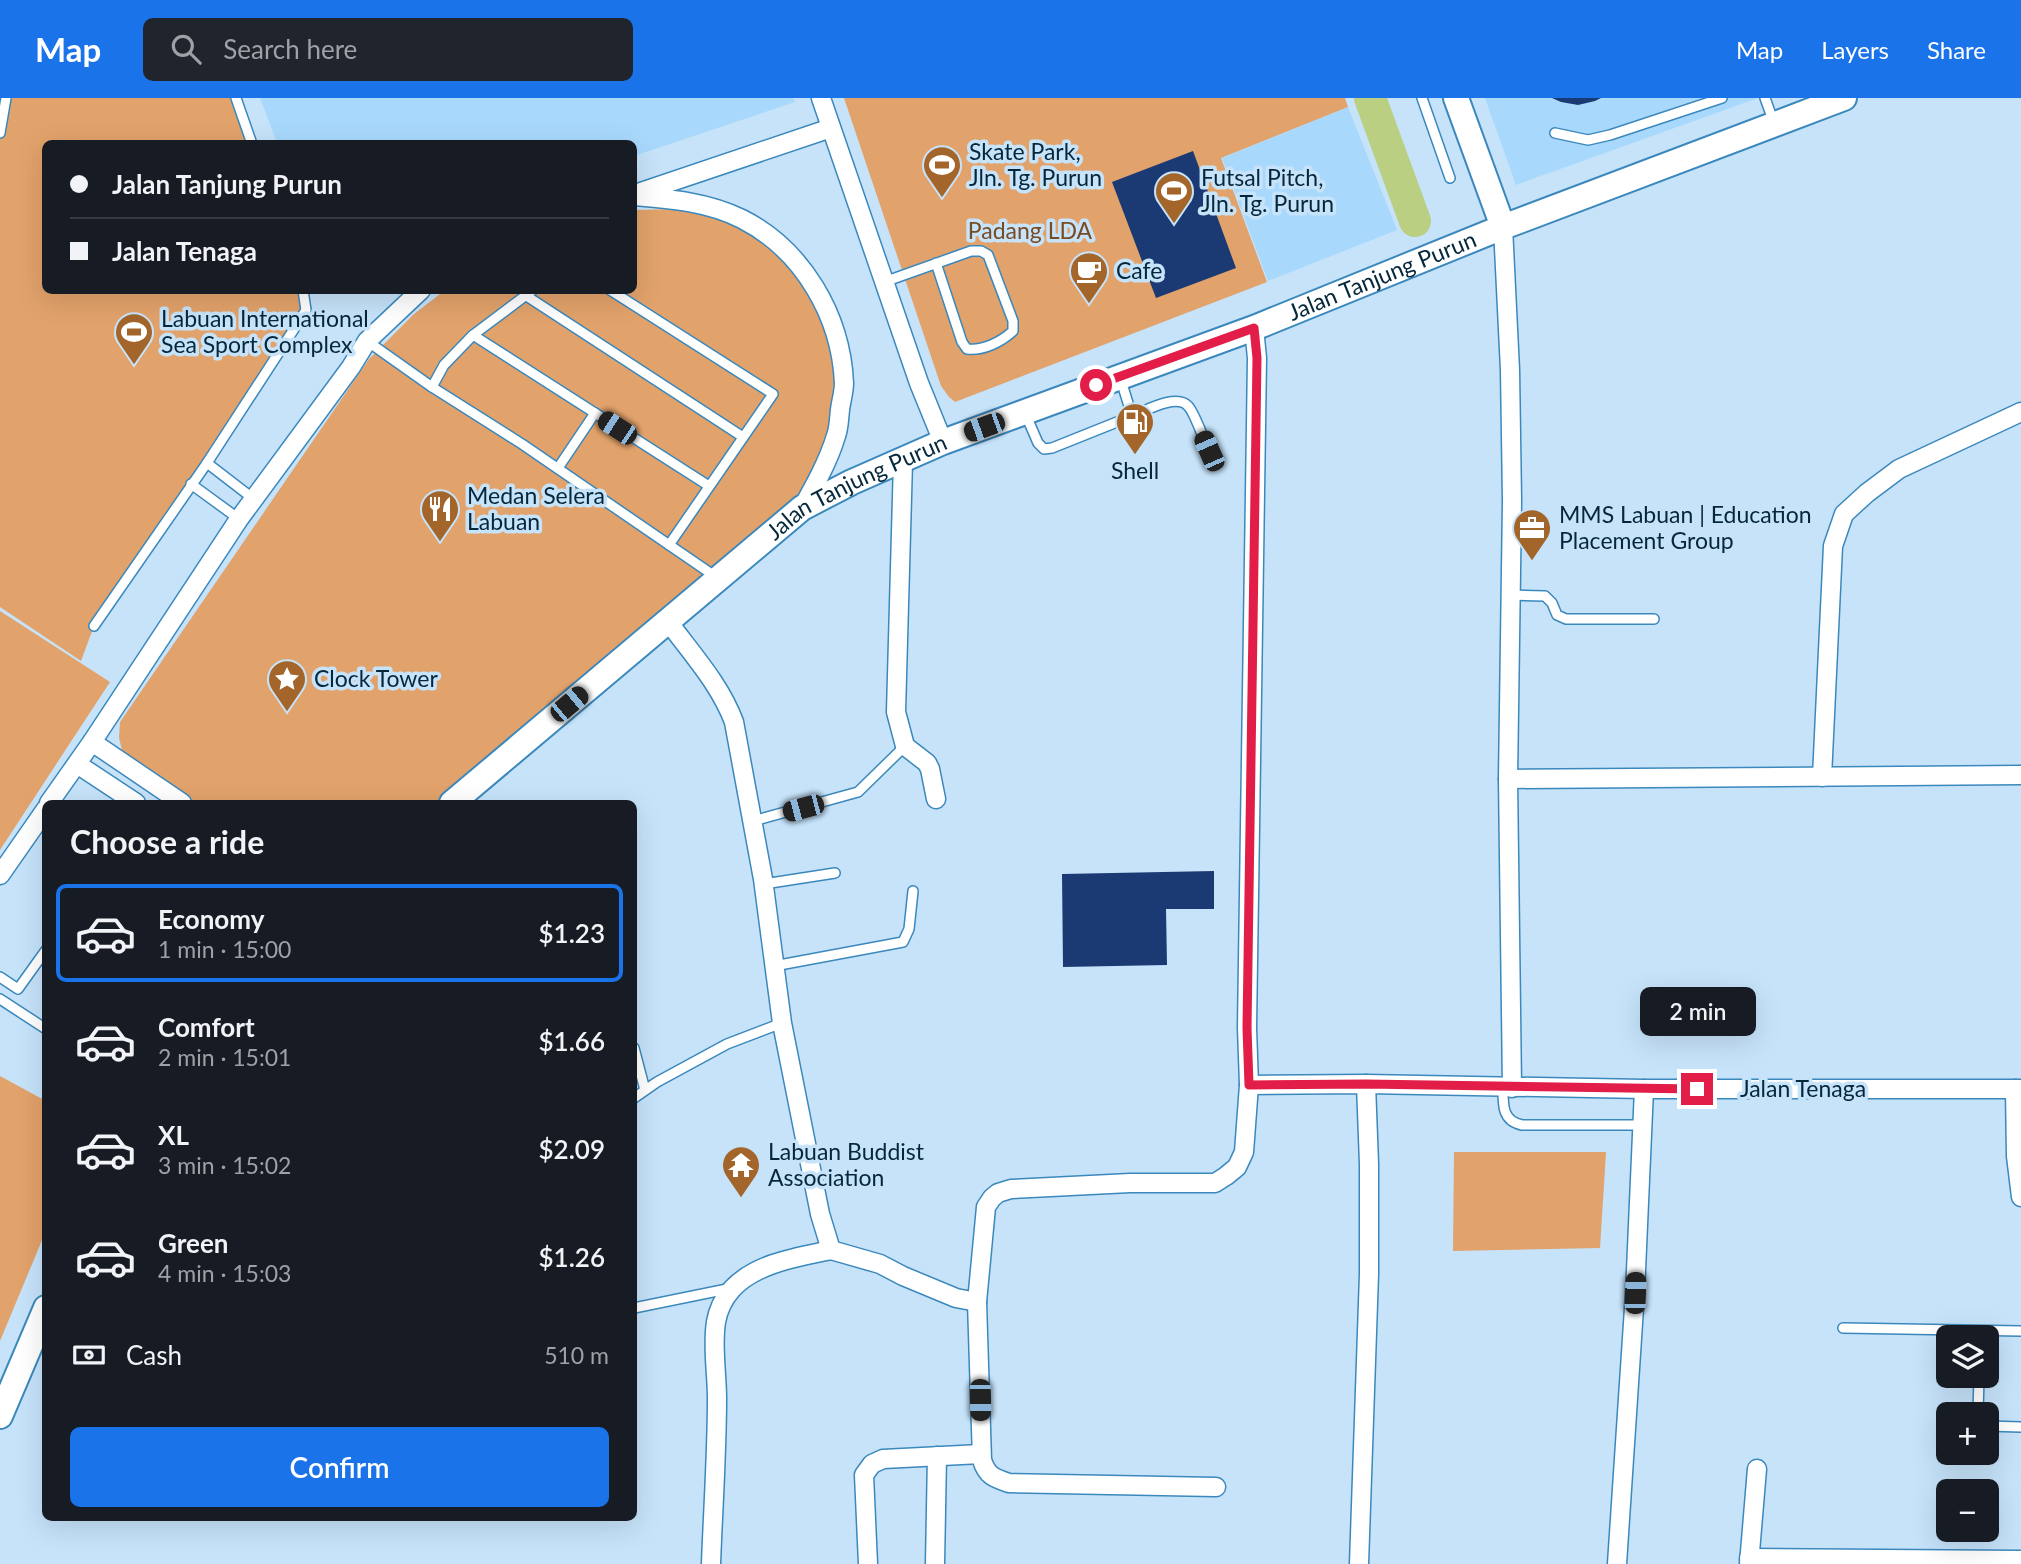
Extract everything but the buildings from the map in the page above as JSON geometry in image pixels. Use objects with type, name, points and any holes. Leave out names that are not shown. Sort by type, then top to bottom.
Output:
[{"type":"street","points":[[821,98],[919,383],[943,442]]},
{"type":"street","points":[[1457,98],[1503,227],[1510,370],[1512,501],[1508,779],[1508,1087]]},
{"type":"street","name":"Jalan Tanjung Purun","points":[[456,800],[802,508],[852,482],[943,442],[1254,328],[1503,227],[1844,98]]},
{"type":"street","points":[[637,194],[831,128]]},
{"type":"street","points":[[637,195],[711,207],[742,219],[770,237],[802,269],[819,295],[836,333],[844,385],[837,435],[820,476],[802,508]]},
{"type":"street","points":[[51,800],[239,519],[367,341],[417,294]]},
{"type":"street","points":[[1216,1487],[1009,1483],[996,1479],[985,1471],[981,1454],[977,1302],[986,1207],[998,1193],[1010,1189],[1075,1185],[1215,1183],[1237,1167],[1244,1152],[1249,1085],[1247,1028],[1257,358],[1254,328]]},
{"type":"street","points":[[1822,777],[1833,546],[1844,514],[1899,468],[2021,412]]},
{"type":"street","points":[[903,461],[896,712],[905,746],[927,763],[930,769],[936,799]]},
{"type":"street","points":[[667,620],[717,686],[734,722],[753,821],[782,1023],[820,1214],[831,1250]]},
{"type":"street","points":[[92,742],[178,800]]},
{"type":"street","points":[[77,764],[131,800]]},
{"type":"street","points":[[1508,779],[2021,775]]},
{"type":"street","points":[[0,876],[42,814]]},
{"type":"street","points":[[1359,1564],[1370,1164],[1366,1084]]},
{"type":"street","name":"Jalan Tenaga","points":[[1249,1085],[2018,1089]]},
{"type":"street","points":[[1618,1564],[1635,1293],[1644,1089]]},
{"type":"street","points":[[2018,1089],[2016,1156],[2021,1197]]},
{"type":"street","points":[[711,1564],[717,1398],[716,1321],[733,1288],[747,1277],[775,1263],[831,1250],[880,1264],[956,1298],[977,1302]]},
{"type":"street","points":[[0,1416],[42,1317]]},
{"type":"street","points":[[867,1564],[864,1475],[872,1464],[883,1460],[981,1454]]},
{"type":"street","points":[[935,1564],[937,1456]]},
{"type":"street","points":[[1757,1469],[1749,1561],[2021,1560]]},
{"type":"lane","points":[[0,133],[6,98]]},
{"type":"lane","points":[[236,98],[251,140]]},
{"type":"lane","points":[[1422,98],[1450,178]]},
{"type":"lane","points":[[1555,133],[1588,140],[1722,98]]},
{"type":"lane","points":[[1765,98],[1775,124]]},
{"type":"lane","points":[[884,282],[936,263],[971,251],[981,251],[988,255],[1013,321],[1013,331],[1004,339],[976,350],[967,349],[962,342],[936,263]]},
{"type":"lane","points":[[94,626],[207,463],[306,310],[304,294]]},
{"type":"lane","points":[[432,387],[444,365],[473,335],[528,294]]},
{"type":"lane","points":[[530,294],[743,437]]},
{"type":"lane","points":[[616,294],[773,394],[669,545]]},
{"type":"lane","points":[[473,335],[709,486]]},
{"type":"lane","points":[[367,341],[719,579]]},
{"type":"lane","points":[[1120,376],[1132,416]]},
{"type":"lane","points":[[1025,412],[1038,443],[1044,449],[1052,449],[1167,402],[1180,401],[1188,405],[1209,451]]},
{"type":"lane","points":[[558,468],[595,413]]},
{"type":"lane","points":[[207,463],[255,499]]},
{"type":"lane","points":[[191,484],[239,519]]},
{"type":"lane","points":[[1510,595],[1545,596],[1552,603],[1557,615],[1566,619],[1654,619]]},
{"type":"lane","points":[[753,821],[852,795],[905,746]]},
{"type":"lane","points":[[763,884],[835,873]]},
{"type":"lane","points":[[774,966],[903,942],[909,929],[913,891]]},
{"type":"lane","points":[[42,956],[18,989],[3,1001],[42,1026]]},
{"type":"lane","points":[[0,977],[18,989]]},
{"type":"lane","points":[[637,1096],[727,1044],[782,1023]]},
{"type":"lane","points":[[637,1059],[645,1090]]},
{"type":"lane","points":[[1508,1087],[1505,1114],[1515,1124],[1642,1125]]},
{"type":"lane","points":[[637,1307],[733,1288]]},
{"type":"lane","points":[[1843,1328],[1936,1332]]},
{"type":"lane","points":[[1999,1333],[2021,1331]]},
{"type":"lane","points":[[1999,1426],[2021,1427]]},
{"type":"shaded area","points":[[260,98],[793,98],[795,102],[637,155],[637,140],[276,140]]},
{"type":"shaded area","points":[[1485,98],[1758,98],[1516,185]]},
{"type":"shaded area","points":[[1348,107],[1397,230],[1268,281],[1222,158]]},
{"type":"green space","name":"Labuan International Sea Sport Complex","points":[[0,98],[238,98],[253,140],[42,140],[42,294],[304,294],[296,326],[94,626],[81,661],[0,607]]},
{"type":"green space","name":"Padang LDA","points":[[844,98],[1345,98],[1348,107],[1221,158],[1267,282],[955,402],[941,386]]},
{"type":"green space","points":[[677,209],[744,230],[784,262],[816,306],[831,345],[834,397],[831,426],[820,461],[795,504],[442,800],[190,800],[132,761],[122,750],[119,738],[120,722],[369,359],[414,314],[440,294],[637,294],[637,210]]},
{"type":"green space","points":[[0,611],[110,682],[0,850]]},
{"type":"green space","points":[[0,1076],[42,1099],[42,1240],[0,1341]]},
{"type":"green space","points":[[1454,1152],[1606,1152],[1600,1248],[1453,1251]]},
{"type":"waterway","points":[[1370,98],[1415,221]]},
{"type":"place","name":"Skate Park, Jln. Tg. Purun","points":[[942,199]]},
{"type":"place","name":"Futsal Pitch, Jln. Tg. Purun","points":[[1174,225]]},
{"type":"place","name":"Cafe","points":[[1089,305]]},
{"type":"place","name":"Labuan International Sea Sport Complex","points":[[134,366]]},
{"type":"place","name":"Shell","points":[[1135,456]]},
{"type":"place","name":"Medan Selera Labuan","points":[[440,543]]},
{"type":"place","name":"MMS Labuan | Education Placement Group","points":[[1532,562]]},
{"type":"place","name":"Clock Tower","points":[[287,713]]},
{"type":"place","name":"Labuan Buddist Association","points":[[741,1199]]},
{"type":"route","points":[[1096,385],[1254,328],[1257,358],[1247,1028],[1249,1085],[1697,1089]]}]
